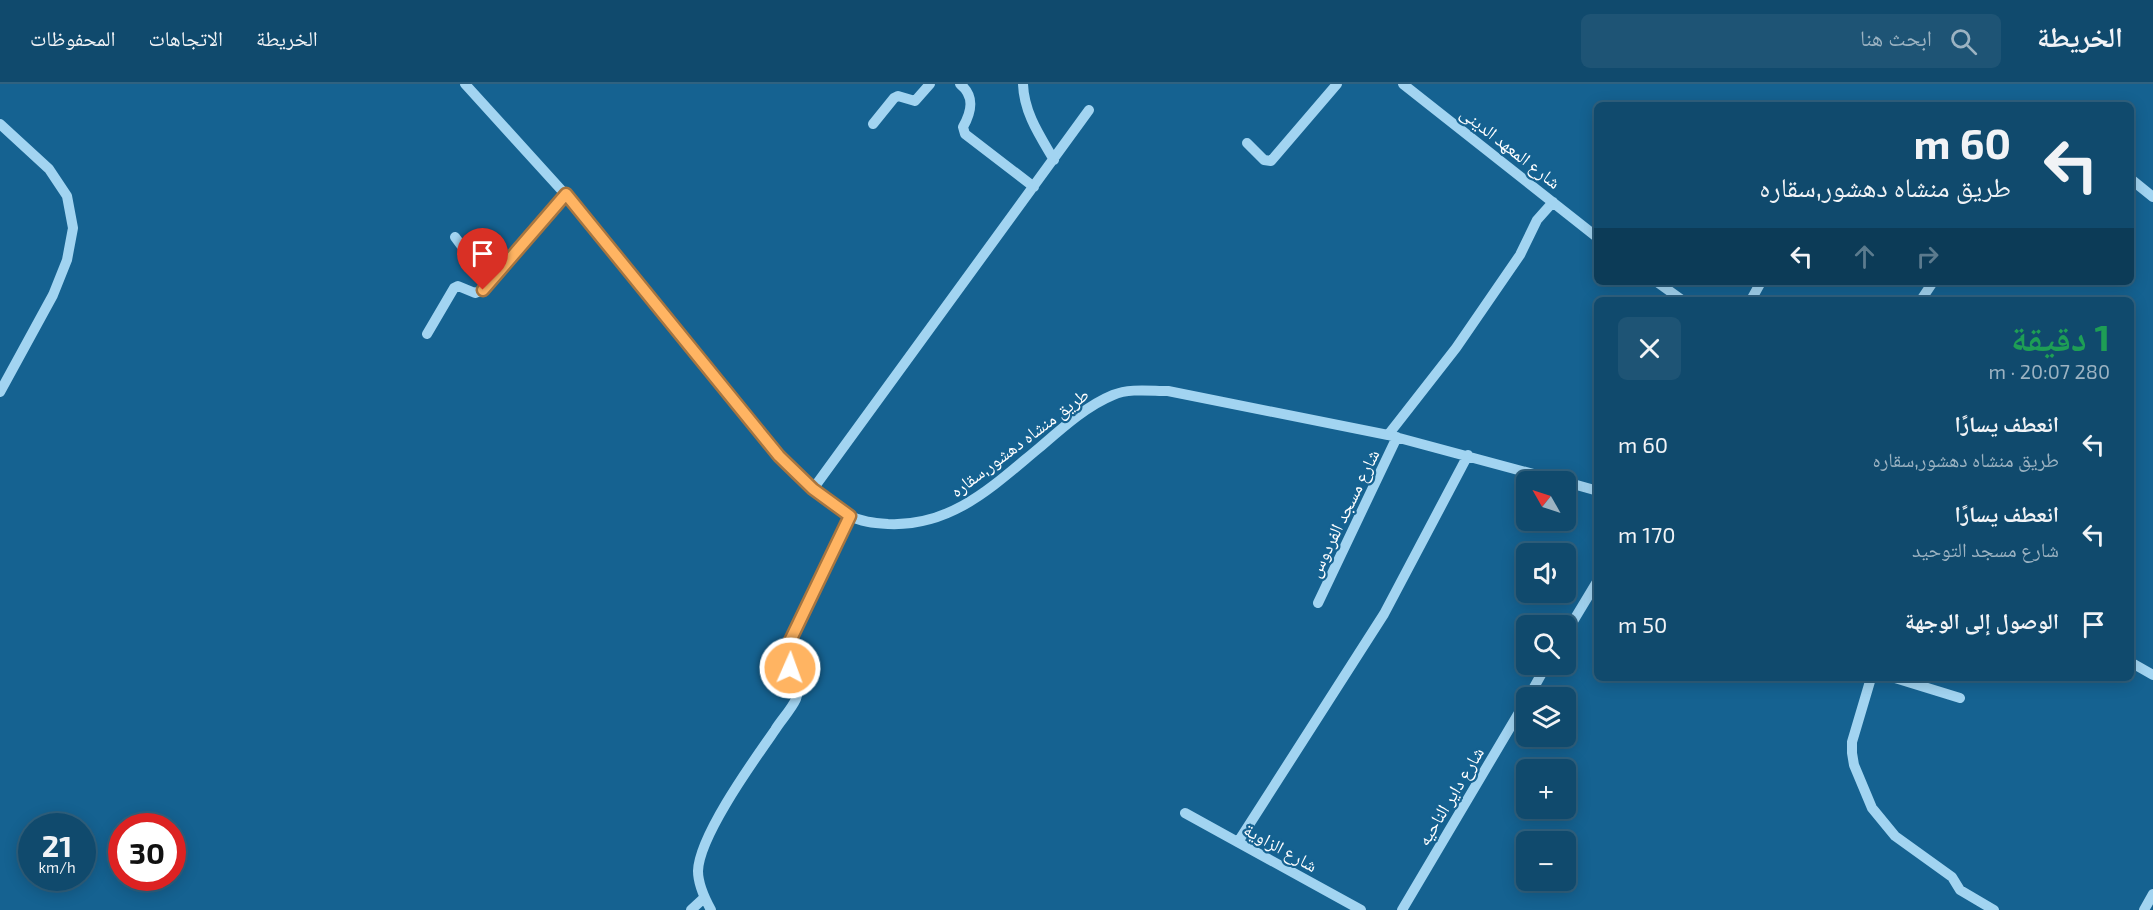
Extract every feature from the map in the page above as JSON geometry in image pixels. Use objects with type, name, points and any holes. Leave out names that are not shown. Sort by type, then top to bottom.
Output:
[{"type":"street","name":"طريق منشاه دهشور,سقاره","points":[[465,84],[566,194],[779,456],[813,489],[850,516],[865,521],[909,525],[930,521],[950,513],[1003,478],[1059,431],[1100,401],[1132,390],[1168,391],[1393,436],[1525,471]]},
{"type":"street","points":[[873,124],[894,98],[903,97],[915,101],[930,84]]},
{"type":"street","points":[[960,84],[968,92],[971,101],[963,127],[965,134],[1034,187]]},
{"type":"street","points":[[1023,84],[1023,97],[1028,113],[1054,160]]},
{"type":"street","points":[[1247,143],[1264,160],[1271,161],[1337,84]]},
{"type":"street","name":"شارع المعهد الدينى","points":[[1403,84],[1594,235]]},
{"type":"street","points":[[813,489],[1089,110]]},
{"type":"street","points":[[0,124],[49,169],[67,196],[74,228],[67,260],[53,295],[0,392]]},
{"type":"street","points":[[2134,182],[2153,196]]},
{"type":"street","points":[[427,334],[454,288],[458,286],[475,293],[483,290],[566,194]]},
{"type":"street","name":"شارع مسجد الفردوس","points":[[1318,603],[1393,436],[1520,255],[1537,220],[1553,202]]},
{"type":"street","points":[[455,237],[478,268],[491,280]]},
{"type":"street","points":[[1661,285],[1678,297]]},
{"type":"street","points":[[1238,842],[1384,614],[1468,455]]},
{"type":"street","name":"طريق منشاه دهشور,سقاره","points":[[1576,485],[1594,490]]},
{"type":"street","points":[[711,910],[698,872],[702,853],[711,830],[723,810],[796,699],[796,681],[787,653],[790,641],[850,516]]},
{"type":"street","points":[[1576,616],[1594,587]]},
{"type":"street","points":[[2134,664],[2153,675]]},
{"type":"street","points":[[1870,681],[1852,742],[1852,753],[1854,765],[1872,808],[1895,836],[1952,877],[1960,890],[1994,910]]},
{"type":"street","points":[[1905,681],[1960,698]]},
{"type":"street","name":"شارع داير الناحيه","points":[[1402,910],[1516,717]]},
{"type":"street","name":"شارع الزاوية","points":[[1185,813],[1361,910]]},
{"type":"street","points":[[2144,910],[2153,894]]},
{"type":"street","points":[[691,910],[705,898]]},
{"type":"route","points":[[483,290],[566,194],[779,456],[813,489],[850,516],[790,641],[787,653],[790,668]]}]
